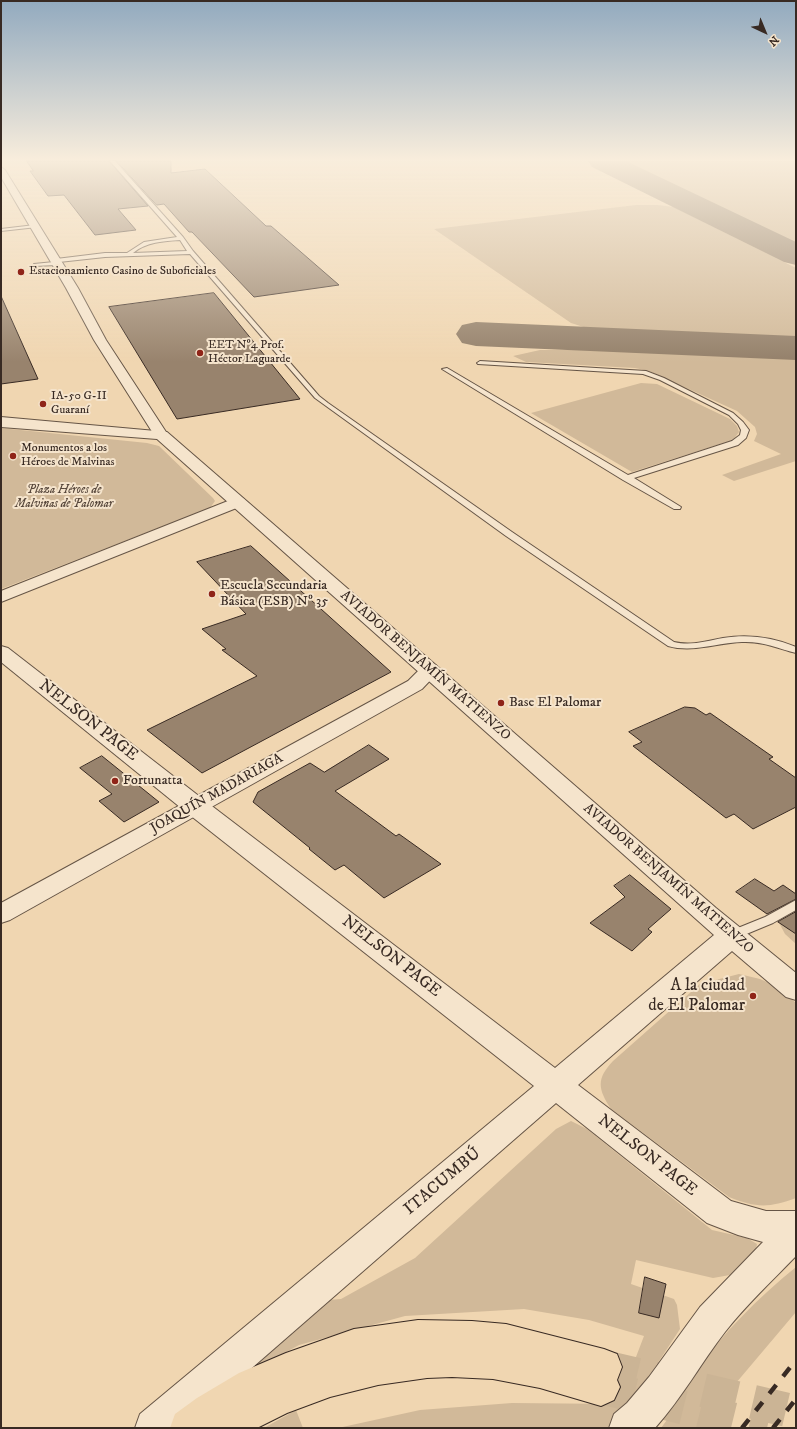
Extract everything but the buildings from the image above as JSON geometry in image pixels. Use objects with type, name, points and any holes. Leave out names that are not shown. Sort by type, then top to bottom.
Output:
[{"type":"main road","points":[[189,1428],[210,1411],[252,1386],[293,1369],[354,1347],[418,1338],[472,1339],[506,1342],[603,1377],[478,1359],[428,1360],[367,1368],[314,1383],[266,1403],[225,1428]]},
{"type":"street","name":"AVIADOR BENJAMÍN MATIENZO","points":[[36,228],[42,243],[72,288],[100,340],[161,435],[732,935],[796,989]]},
{"type":"street","points":[[1,422],[161,435]]},
{"type":"street","points":[[1,597],[238,502]]},
{"type":"street","name":"NELSON PAGE","points":[[1,652],[196,806],[719,1212],[756,1225],[780,1229],[796,1227]]},
{"type":"street","name":"JOAQUÍN MADARIAGA","points":[[1,914],[415,685],[430,670]]},
{"type":"street","name":"ITACUMBÚ","points":[[154,1428],[732,935]]},
{"type":"street","points":[[628,1428],[644,1414],[712,1320],[740,1289],[796,1233]]},
{"type":"lane","points":[[1,230],[21,228]]},
{"type":"lane","points":[[171,228],[317,397],[510,534],[670,644],[680,647],[690,647],[733,640],[758,638],[785,645],[796,650]]},
{"type":"lane","points":[[129,254],[134,249],[145,244],[180,238]]},
{"type":"lane","points":[[36,265],[129,254],[191,252]]},
{"type":"lane","points":[[480,363],[644,372],[662,379],[731,414],[741,423],[745,430],[743,436],[735,443],[626,478]]},
{"type":"lane","points":[[445,369],[676,507]]},
{"type":"lane","points":[[732,935],[769,920],[796,904]]},
{"type":"green space","points":[[445,228],[715,228],[796,268],[796,342],[625,335],[593,330],[571,323],[434,229]]},
{"type":"green space","points":[[760,228],[796,228],[796,245]]},
{"type":"green space","points":[[540,350],[592,350],[796,359],[796,461],[734,481],[722,475],[781,454],[754,441],[757,434],[755,427],[737,411],[649,371],[635,368],[526,362],[513,356]]},
{"type":"green space","points":[[641,383],[657,384],[730,419],[737,426],[739,432],[733,440],[632,472],[531,413]]},
{"type":"green space","name":"Plaza Héroes de Malvinas de Palomar","points":[[1,428],[147,443],[159,446],[215,501],[210,508],[1,589]]},
{"type":"green space","points":[[796,909],[796,944],[785,934],[777,919]]},
{"type":"green space","points":[[739,974],[760,979],[776,986],[796,1003],[796,1198],[778,1204],[755,1205],[729,1197],[611,1109],[601,1090],[601,1079],[613,1061],[700,984]]},
{"type":"green space","points":[[571,1121],[587,1129],[712,1230],[747,1238],[757,1244],[755,1255],[744,1267],[730,1275],[713,1278],[636,1260],[631,1284],[674,1299],[677,1305],[680,1329],[627,1410],[608,1427],[338,1428],[420,1410],[512,1403],[618,1404],[644,1336],[589,1320],[524,1309],[405,1316],[299,1345],[215,1391],[315,1301],[341,1299],[415,1258],[556,1129]]},
{"type":"green space","points":[[796,1267],[796,1312],[698,1428],[661,1428],[670,1415],[685,1386],[705,1358],[729,1330],[768,1291]]},
{"type":"green space","points":[[296,1410],[303,1428],[264,1428]]},
{"type":"taxiway","points":[[740,228],[796,255]]},
{"type":"taxiway","points":[[476,334],[796,348]]},
{"type":"tunnel","points":[[604,1367],[796,1412]]},
{"type":"tunnel","points":[[601,1387],[767,1428]]},
{"type":"railway","points":[[742,1428],[796,1360]]},
{"type":"railway","points":[[773,1428],[796,1399]]},
{"type":"place","name":"Estacionamiento Casino de Suboficiales","points":[[21,272]]},
{"type":"place","name":"EET Nº4 Prof. Héctor Laguarde","points":[[200,353]]},
{"type":"place","name":"IA-50 G-II Guaraní","points":[[43,404]]},
{"type":"place","name":"Monumentos a los Héroes de Malvinas","points":[[13,456]]},
{"type":"place","name":"Escuela Secundaria Básica (ESB) Nº 35","points":[[212,594]]},
{"type":"place","name":"Base El Palomar","points":[[501,703]]},
{"type":"place","name":"Fortunatta","points":[[115,781]]},
{"type":"place","name":"A la ciudad de El Palomar","points":[[753,996]]}]
